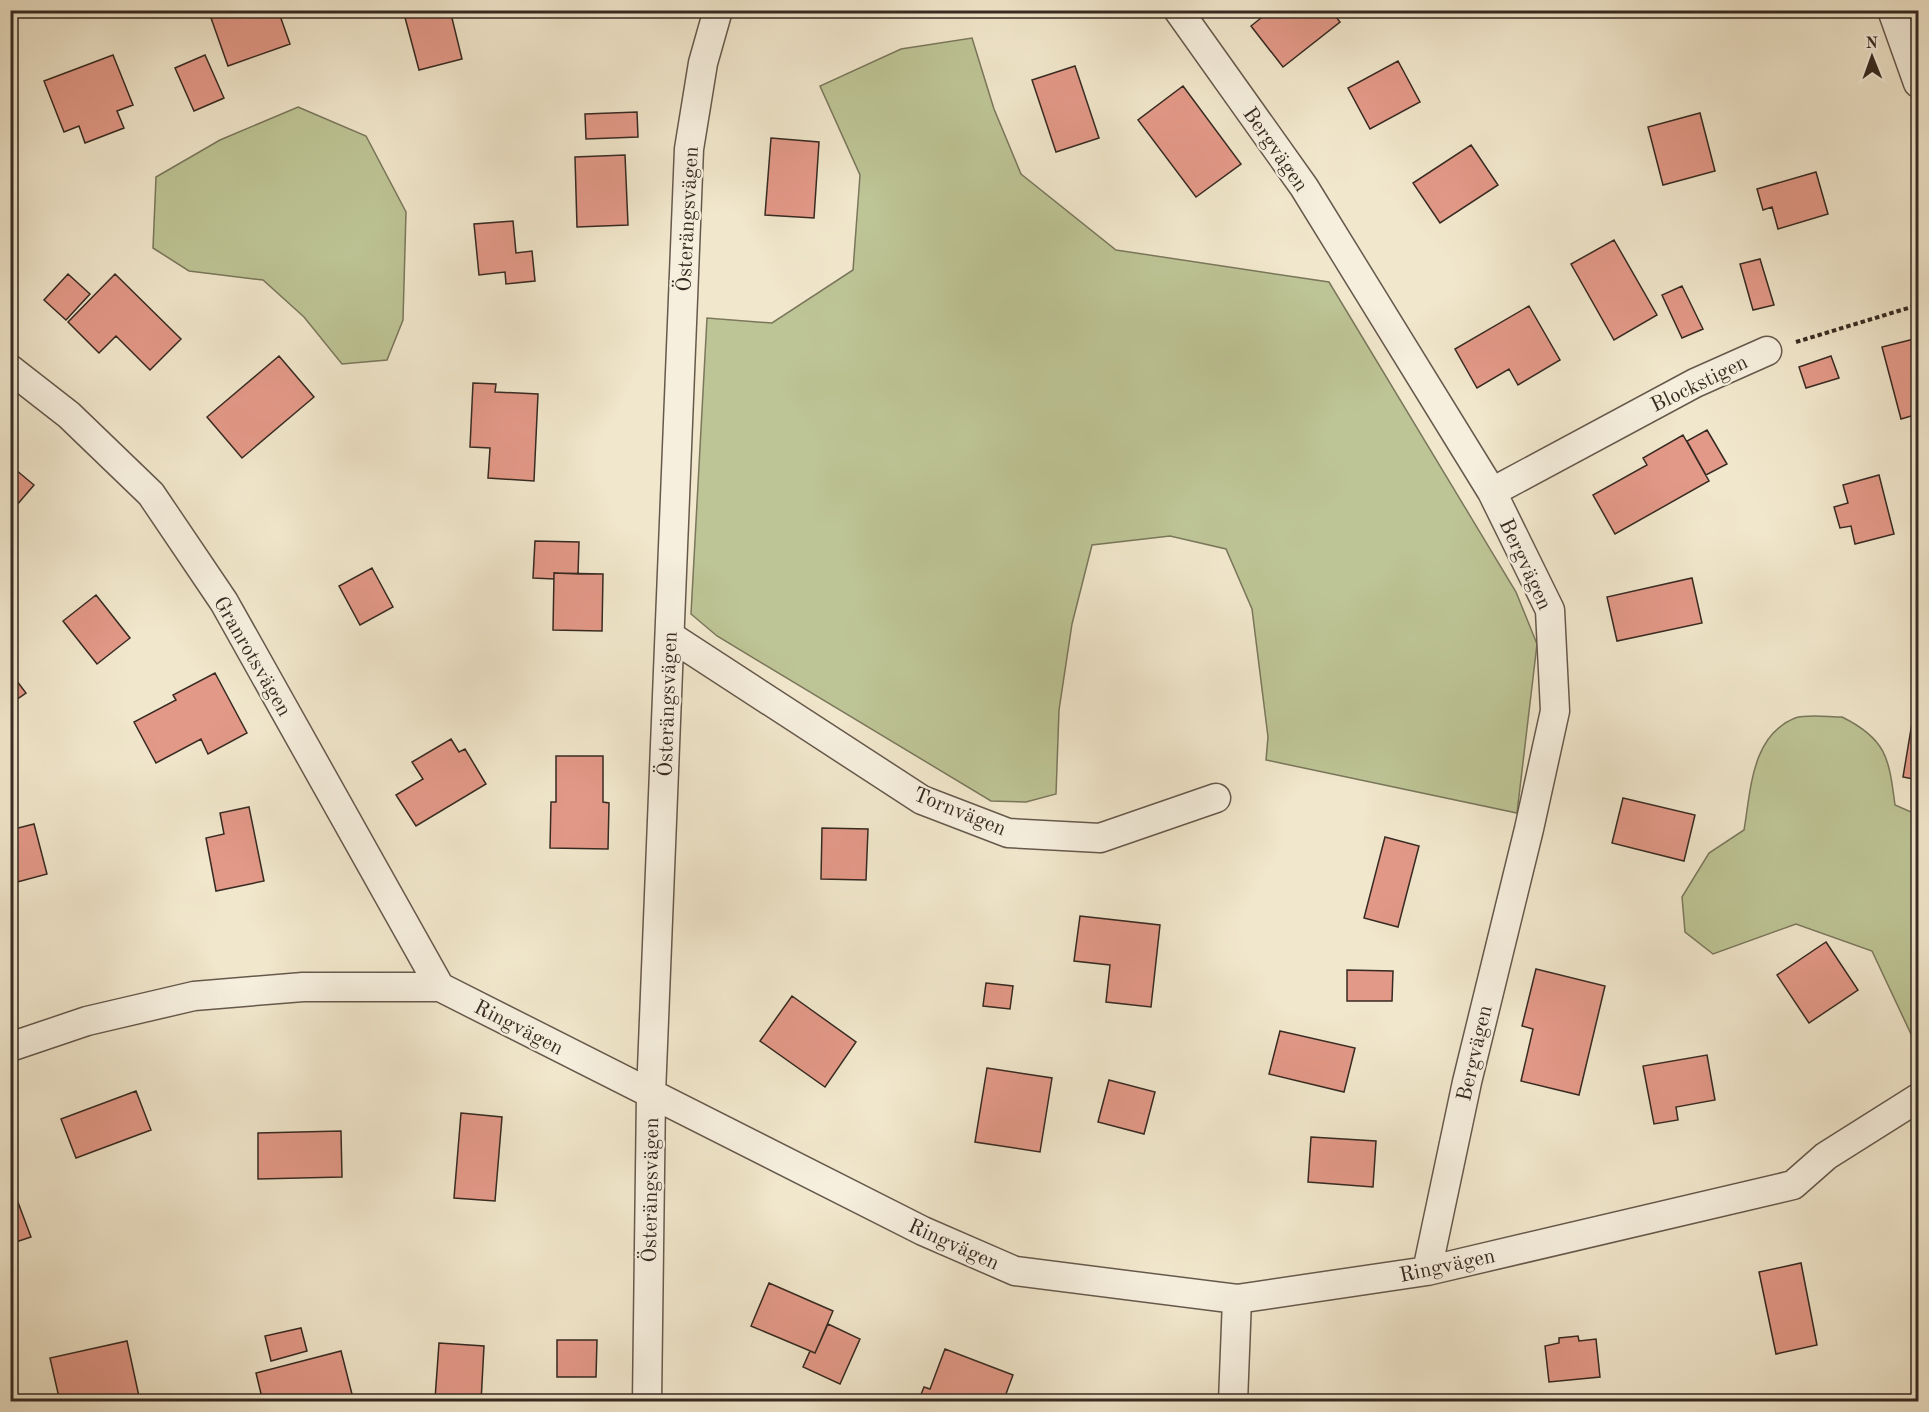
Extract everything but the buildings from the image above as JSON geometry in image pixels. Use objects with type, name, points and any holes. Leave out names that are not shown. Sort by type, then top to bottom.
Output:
[{"type":"street","name":"Österängsvägen","points":[[647,1401],[651,1094],[689,149],[703,63],[718,10]]},
{"type":"street","name":"Bergvägen","points":[[1178,10],[1304,187],[1492,492],[1550,610],[1555,711],[1529,829],[1467,1082],[1427,1271]]},
{"type":"street","points":[[1892,10],[1918,83]]},
{"type":"street","name":"Blockstigen","points":[[1492,492],[1695,383],[1767,351]]},
{"type":"street","name":"Granrotsvägen","points":[[10,369],[69,415],[151,494],[224,602],[440,987]]},
{"type":"street","name":"Tornvägen","points":[[670,636],[922,800],[1008,833],[1100,838],[1216,798]]},
{"type":"street","name":"Ringvägen","points":[[10,1047],[87,1021],[194,996],[303,987],[440,987],[923,1231],[1015,1271],[1237,1299],[1427,1271],[1793,1185],[1826,1156],[1918,1098]]},
{"type":"street","points":[[1233,1401],[1237,1299]]},
{"type":"path","name":"Blockstigen","points":[[1767,351],[1918,305]]},
{"type":"green space","points":[[972,38],[994,109],[1021,174],[1116,250],[1329,282],[1516,592],[1537,644],[1517,813],[1266,760],[1268,737],[1252,609],[1226,549],[1170,536],[1092,545],[1072,624],[1059,710],[1056,794],[1026,802],[991,801],[717,636],[691,614],[707,318],[772,323],[853,270],[860,175],[820,86],[901,49]]},
{"type":"green space","points":[[298,107],[366,136],[406,212],[403,320],[387,360],[342,364],[304,317],[263,280],[189,271],[153,248],[156,177],[220,140]]},
{"type":"green space","points":[[1842,717],[1857,725],[1877,742],[1891,775],[1895,805],[1918,815],[1918,1049],[1872,951],[1796,924],[1713,954],[1685,932],[1682,897],[1709,853],[1744,830],[1756,766],[1769,737],[1780,726],[1795,718]]}]
